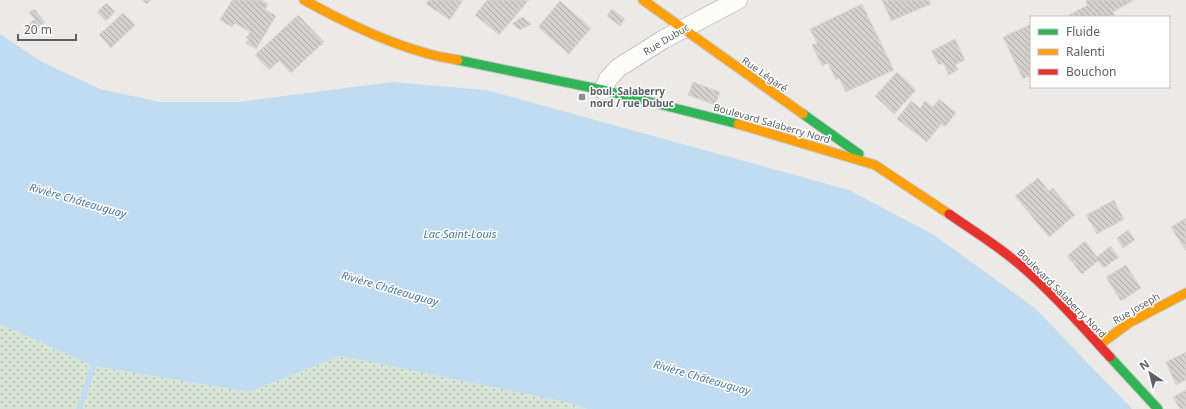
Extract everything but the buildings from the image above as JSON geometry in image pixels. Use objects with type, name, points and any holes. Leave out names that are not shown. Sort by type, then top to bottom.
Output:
[{"type":"street","name":"Boulevard Salaberry Nord","points":[[304,0],[355,27],[399,46],[424,53],[603,90],[760,130],[875,165],[932,202],[1008,255],[1027,271],[1073,316],[1158,409]]},
{"type":"street","name":"Rue Légaré","points":[[643,0],[875,165]]},
{"type":"street","name":"Rue Dubuc","points":[[603,90],[608,80],[618,68],[681,28],[738,0]]},
{"type":"street","name":"Rue Joseph","points":[[1099,345],[1129,323],[1186,293]]},
{"type":"green space","points":[[0,324],[93,366],[248,392],[341,356],[566,402],[587,409],[0,409]]},
{"type":"water","name":"Lac Saint-Louis","points":[[0,34],[42,62],[100,89],[160,102],[239,102],[392,82],[486,90],[849,190],[934,235],[1035,308],[1132,409],[587,409],[566,402],[341,356],[248,392],[93,366],[0,324]]},
{"type":"waterway","points":[[79,409],[93,366]]},
{"type":"traffic: fast","points":[[458,60],[603,90],[738,124]]},
{"type":"traffic: fast","points":[[803,114],[859,154]]},
{"type":"traffic: fast","points":[[1110,357],[1158,409]]},
{"type":"traffic: slow","points":[[304,0],[347,23],[391,42],[431,55],[458,60]]},
{"type":"traffic: slow","points":[[643,0],[803,114]]},
{"type":"traffic: slow","points":[[738,124],[875,165],[949,214]]},
{"type":"traffic: slow","points":[[1099,345],[1129,323],[1186,293]]},
{"type":"traffic: jam","points":[[949,214],[1023,267],[1061,304],[1110,357]]},
{"type":"place","name":"boul. Salaberry nord / rue Dubuc","points":[[582,97]]},
{"type":"water label","name":"Rivière Châteauguay","points":[[78,200]]},
{"type":"water label","name":"Rivière Châteauguay","points":[[390,288]]},
{"type":"water label","name":"Rivière Châteauguay","points":[[702,377]]}]
